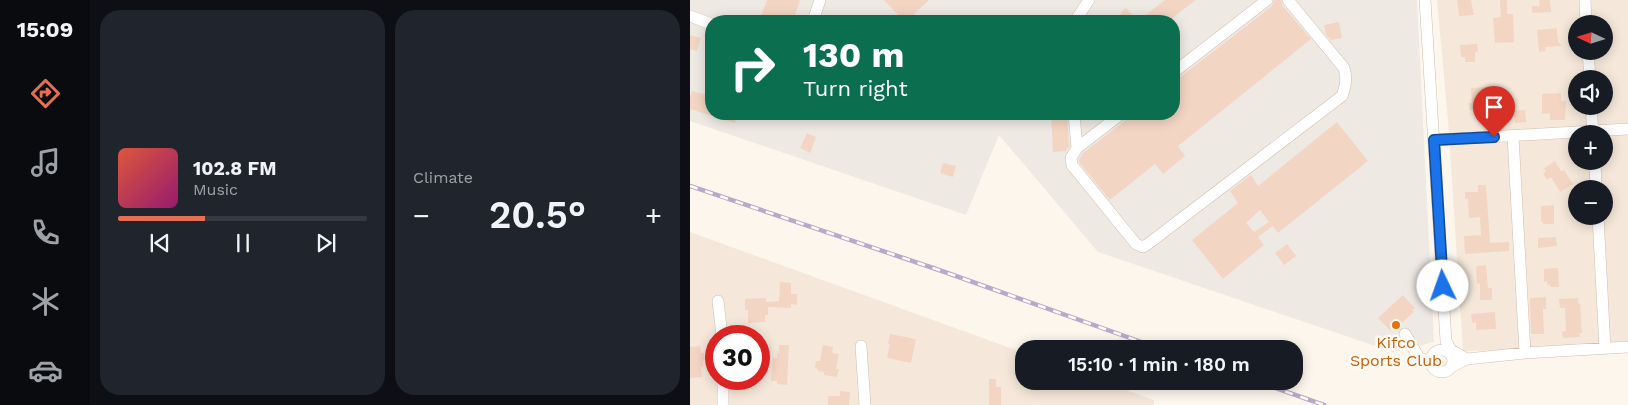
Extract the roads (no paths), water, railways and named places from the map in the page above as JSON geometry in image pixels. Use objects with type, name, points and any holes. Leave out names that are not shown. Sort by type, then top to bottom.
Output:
[{"type":"street","points":[[815,15],[820,0]]},
{"type":"street","points":[[1079,15],[1089,0]]},
{"type":"street","points":[[1180,67],[1268,0]]},
{"type":"street","points":[[1113,120],[1077,148],[1071,158],[1072,165],[1136,244],[1143,247],[1342,96],[1346,85],[1344,68],[1288,0]]},
{"type":"street","points":[[1425,0],[1434,140],[1443,348],[1452,358],[1451,367]]},
{"type":"street","points":[[1585,0],[1586,15]]},
{"type":"street","points":[[690,16],[705,22]]},
{"type":"street","points":[[1075,120],[1077,148]]},
{"type":"street","points":[[1613,130],[1628,129]]},
{"type":"street","points":[[1434,140],[1568,133]]},
{"type":"street","points":[[1513,136],[1525,353]]},
{"type":"street","points":[[1599,225],[1606,348]]},
{"type":"street","points":[[718,300],[721,325]]},
{"type":"street","points":[[1405,334],[1419,358],[1431,362]]},
{"type":"street","points":[[862,346],[865,405]]},
{"type":"street","points":[[1462,357],[1446,371],[1439,372],[1433,368],[1431,362],[1433,355],[1443,348],[1451,350],[1462,357],[1628,347]]},
{"type":"street","points":[[723,390],[723,405]]},
{"type":"railway","points":[[690,186],[939,270],[1136,340]]},
{"type":"railway","points":[[1281,390],[1324,405]]},
{"type":"place","name":"Kifco Sports Club","points":[[1396,325]]}]
